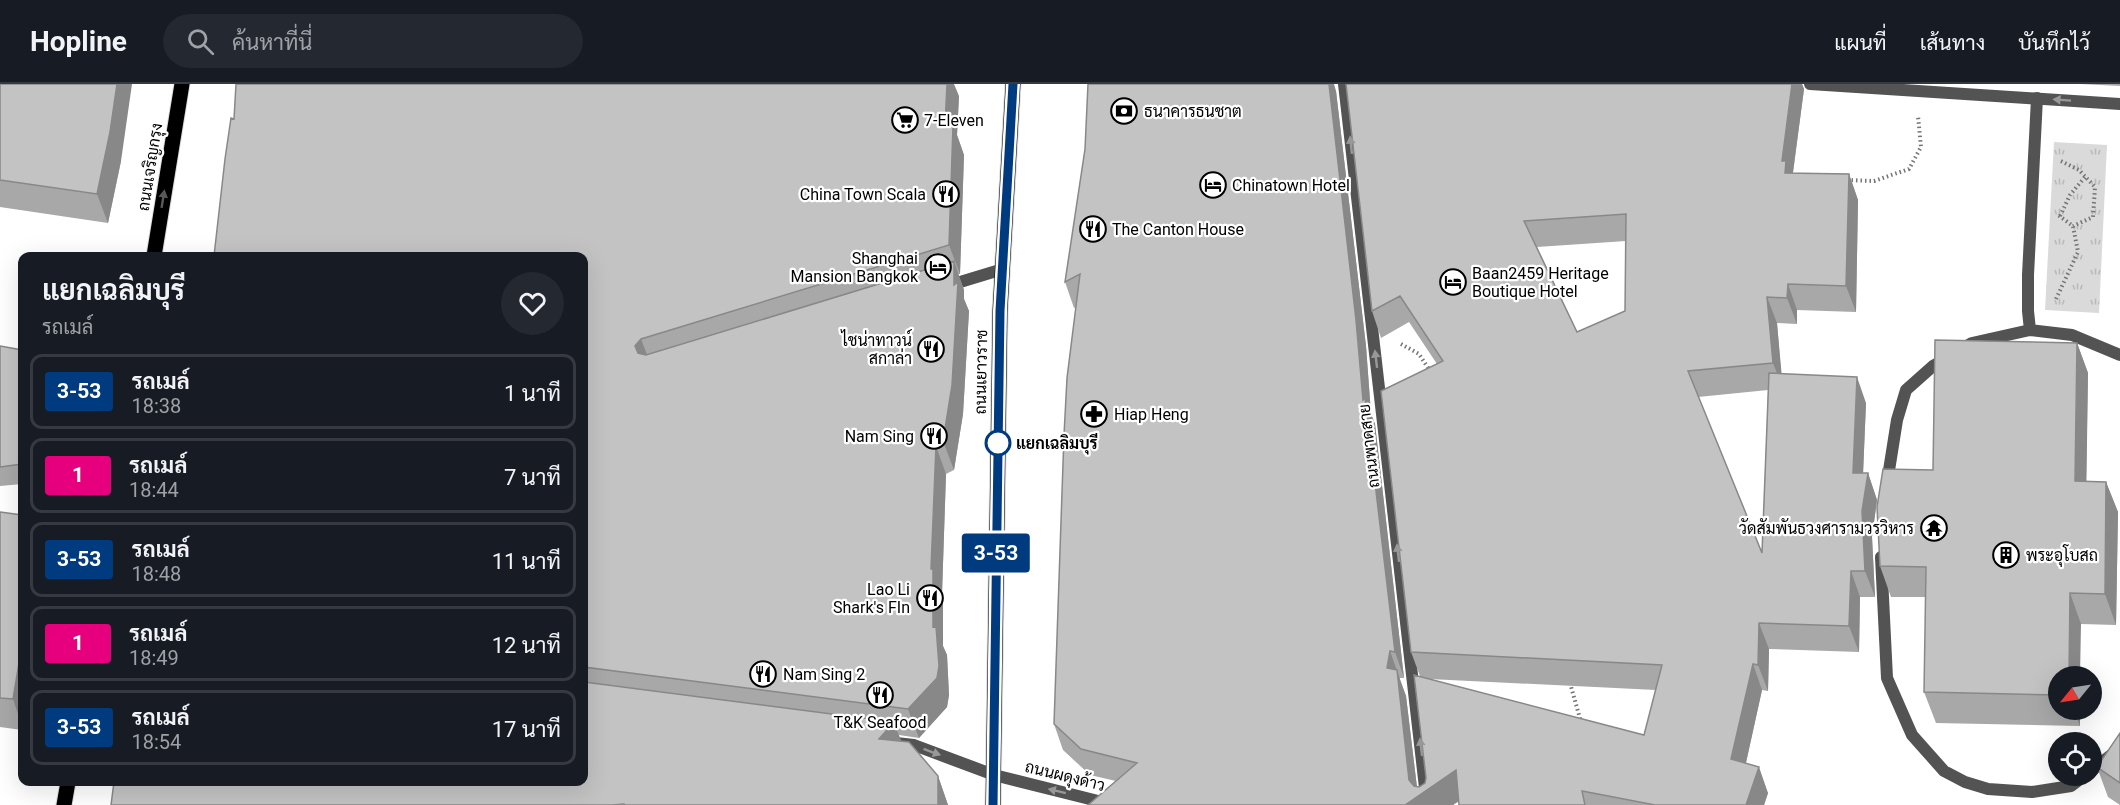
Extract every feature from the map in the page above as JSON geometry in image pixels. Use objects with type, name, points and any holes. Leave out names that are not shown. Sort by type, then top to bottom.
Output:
[{"type":"main road","name":"ถนนเจริญกรุง","points":[[155,252],[182,84]]},
{"type":"main road","name":"ถนนเยาวราช","points":[[993,805],[1000,321],[1013,84]]},
{"type":"main road","points":[[64,805],[67,786]]},
{"type":"street","name":"ถนนพาดสาย","points":[[1344,84],[1427,805]]},
{"type":"street","points":[[1809,84],[1916,87],[2037,99],[2120,104]]},
{"type":"street","points":[[2030,330],[2028,275],[2037,99]]},
{"type":"street","points":[[936,289],[1003,268]]},
{"type":"street","points":[[1887,490],[1897,420],[1906,390],[1933,366],[1972,343],[2030,330],[2072,335],[2120,355]]},
{"type":"street","points":[[1881,549],[1887,678],[1912,735],[1944,771],[1965,782],[1988,789],[2032,792],[2071,786]]},
{"type":"street","name":"ถนนผดุงด้าว","points":[[880,741],[914,745],[994,775],[1114,805]]},
{"type":"street","points":[[2102,762],[2120,748]]},
{"type":"path","points":[[1839,180],[1874,181],[1909,169],[1921,147],[1916,87]]},
{"type":"path","points":[[2034,156],[2053,157],[2079,170],[2095,187],[2093,217],[2073,226]]},
{"type":"path","points":[[2060,216],[2070,195],[2085,177]]},
{"type":"path","points":[[2031,210],[2050,210],[2073,226],[2078,252],[2057,296],[2049,332]]},
{"type":"path","points":[[1372,326],[1419,354],[1432,374]]},
{"type":"path","points":[[1568,676],[1583,731]]},
{"type":"green space","points":[[2054,142],[2107,145],[2099,313],[2045,310]]},
{"type":"building","points":[[0,84],[117,84],[97,194],[0,180]]},
{"type":"building","points":[[236,84],[947,84],[945,127],[953,126],[949,245],[641,339],[635,346],[638,353],[646,355],[954,261],[954,285],[958,282],[952,385],[943,441],[936,446],[931,569],[933,569],[933,627],[936,626],[939,666],[937,678],[908,709],[588,668],[588,252],[214,252],[231,118],[234,119]]},
{"type":"building","points":[[1088,84],[1329,84],[1363,400],[1365,398],[1395,652],[1390,651],[1387,668],[1397,670],[1409,780],[1414,786],[1419,787],[1425,783],[1426,778],[1414,675],[1644,735],[1662,665],[1411,652],[1381,391],[1443,361],[1400,296],[1372,311],[1346,84],[1792,84],[1782,161],[1786,161],[1785,173],[1849,174],[1846,286],[1788,284],[1787,298],[1767,297],[1773,363],[1688,371],[1762,553],[1769,373],[1857,377],[1853,473],[1868,473],[1862,511],[1865,571],[1851,571],[1849,626],[1759,623],[1758,665],[1753,664],[1731,759],[1759,767],[1746,805],[1655,805],[1582,791],[1585,805],[1459,805],[1456,770],[1405,805],[1088,805],[1137,763],[1081,749],[1054,724],[1067,378],[1080,274],[1065,282],[1085,149]],"holes":[[[1626,214],[1625,311],[1577,332],[1524,221]]]},
{"type":"building","name":"พระอุโบสถ","points":[[1935,340],[2077,343],[2075,481],[2106,482],[2105,594],[2070,593],[2069,666],[2048,666],[2048,695],[1924,692],[1926,567],[1880,566],[1877,507],[1883,469],[1933,470]]},
{"type":"building","points":[[0,346],[18,349],[18,465],[0,467]]},
{"type":"building","points":[[0,512],[18,514],[18,669],[13,699],[0,698]]},
{"type":"building","points":[[588,683],[894,722],[879,739],[909,742],[938,776],[938,805],[111,805],[113,786],[588,786]]},
{"type":"building","points":[[2120,733],[2120,783],[2102,770],[2102,760]]},
{"type":"bus line","name":"3-53","points":[[993,805],[1000,311],[1013,84]]},
{"type":"place","name":"ธนาคารธนชาต","points":[[1124,111]]},
{"type":"place","name":"7-Eleven","points":[[905,120]]},
{"type":"place","name":"Chinatown Hotel","points":[[1213,185]]},
{"type":"place","name":"China Town Scala","points":[[946,194]]},
{"type":"place","name":"The Canton House","points":[[1093,229]]},
{"type":"place","name":"Shanghai Mansion Bangkok","points":[[938,267]]},
{"type":"place","name":"Baan2459 Heritage Boutique Hotel","points":[[1453,282]]},
{"type":"place","name":"ไชน่าทาวน์ สกาล่า","points":[[931,349]]},
{"type":"place","name":"Hiap Heng","points":[[1094,414]]},
{"type":"place","name":"Nam Sing","points":[[934,436]]},
{"type":"place","name":"แยกเฉลิมบุรี","points":[[998,443]]},
{"type":"place","name":"วัดสัมพันธวงศารามวรวิหาร","points":[[1934,528]]},
{"type":"place","name":"พระอุโบสถ","points":[[2006,555]]},
{"type":"place","name":"Lao Li Shark's FIn","points":[[930,598]]},
{"type":"place","name":"Nam Sing 2","points":[[763,674]]},
{"type":"place","name":"T&K Seafood","points":[[880,695]]}]
